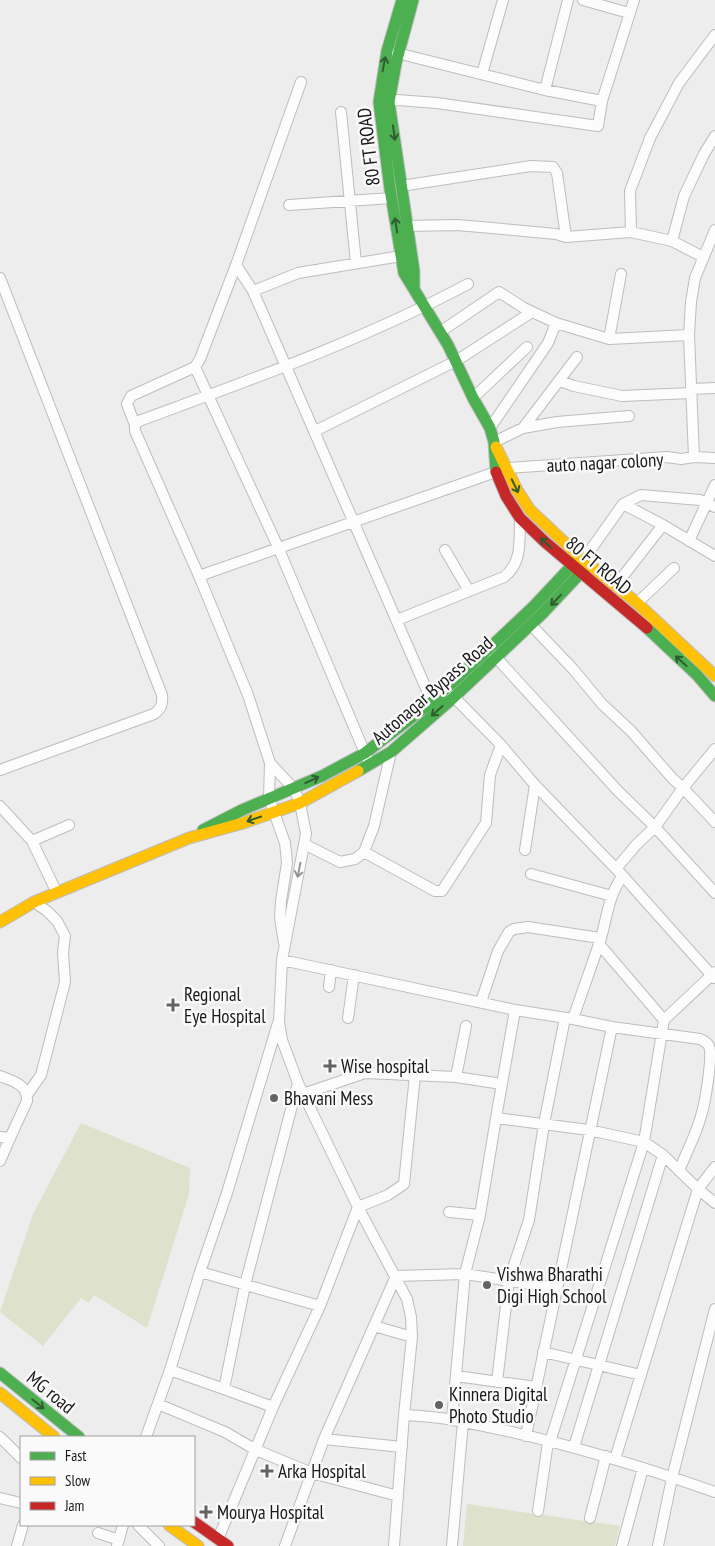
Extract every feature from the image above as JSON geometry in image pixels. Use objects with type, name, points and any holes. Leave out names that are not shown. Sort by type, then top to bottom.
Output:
[{"type":"main road","name":"80 FT ROAD","points":[[402,0],[387,51],[379,102],[404,273],[456,361],[473,398],[490,428],[494,442],[517,490],[530,510],[581,565],[697,675],[715,696]]},
{"type":"main road","name":"80 FT ROAD","points":[[413,0],[396,53],[389,102],[414,271],[414,288]]},
{"type":"main road","name":"80 FT ROAD","points":[[494,442],[496,472],[506,496],[520,518],[544,542],[616,585],[715,676]]},
{"type":"main road","name":"Autonagar Bypass Road","points":[[0,922],[34,902],[189,838],[214,832],[300,803],[370,765],[390,752],[453,698],[531,625],[581,565]]},
{"type":"main road","name":"Autonagar Bypass Road","points":[[189,838],[211,824],[294,789],[365,753],[432,702],[534,606],[581,565]]},
{"type":"main road","name":"MG road","points":[[0,1373],[78,1436]]},
{"type":"main road","name":"MG road","points":[[0,1393],[53,1436]]},
{"type":"main road","points":[[195,1523],[228,1546]]},
{"type":"main road","points":[[170,1526],[198,1546]]},
{"type":"street","points":[[482,74],[504,0]]},
{"type":"street","points":[[545,90],[568,0]]},
{"type":"street","points":[[583,0],[629,13]]},
{"type":"street","points":[[389,102],[398,100],[437,103],[598,126],[602,101],[634,0]]},
{"type":"street","points":[[631,232],[630,191],[650,138],[679,83],[715,35]]},
{"type":"street","points":[[396,53],[545,90],[602,101]]},
{"type":"street","points":[[284,944],[280,918],[287,862],[285,843],[269,798],[270,763],[248,695],[135,431],[135,425],[128,411],[127,404],[131,396],[195,367],[200,360],[301,82]]},
{"type":"street","points":[[341,112],[356,263]]},
{"type":"street","points":[[672,241],[684,196],[704,154],[715,136]]},
{"type":"street","points":[[401,186],[531,166],[553,167],[557,173],[566,238]]},
{"type":"street","points":[[289,205],[392,198]]},
{"type":"street","points":[[406,226],[457,225],[556,234],[566,238],[631,232],[672,241],[703,257]]},
{"type":"street","points":[[694,458],[691,391],[691,302],[695,278],[714,232]]},
{"type":"street","points":[[253,291],[298,273],[401,256]]},
{"type":"street","points":[[236,265],[253,291],[432,702]]},
{"type":"street","points":[[609,339],[621,274]]},
{"type":"street","points":[[0,278],[162,695],[163,702],[160,710],[154,714],[0,770]]},
{"type":"street","points":[[135,425],[139,421],[286,367],[424,307],[468,284]]},
{"type":"street","points":[[440,332],[499,292],[556,324],[609,339],[690,335]]},
{"type":"street","points":[[315,431],[456,361],[532,312]]},
{"type":"street","points":[[490,428],[548,343],[556,324]]},
{"type":"street","points":[[473,398],[527,348]]},
{"type":"street","points":[[523,428],[577,358]]},
{"type":"street","points":[[195,367],[278,547],[370,765]]},
{"type":"street","points":[[560,381],[574,386],[622,396],[715,388]]},
{"type":"street","points":[[494,442],[523,428],[556,422],[629,416]]},
{"type":"street","name":"auto nagar colony","points":[[198,576],[507,468],[667,458],[681,460],[715,458]]},
{"type":"street","points":[[689,541],[711,505],[715,485]]},
{"type":"street","points":[[581,565],[623,504],[641,496],[700,500],[711,505]]},
{"type":"street","points":[[623,504],[715,556]]},
{"type":"street","points":[[397,620],[504,577],[516,565],[520,518]]},
{"type":"street","points":[[616,585],[663,525]]},
{"type":"street","points":[[445,550],[469,591]]},
{"type":"street","points":[[637,603],[674,568]]},
{"type":"street","points":[[531,625],[573,669],[602,704],[631,731],[672,778],[684,788],[715,822]]},
{"type":"street","points":[[488,649],[618,791],[655,827],[715,893]]},
{"type":"street","points":[[446,688],[453,698],[501,745],[535,785],[714,975],[664,1020],[644,1142],[549,1442],[538,1511]]},
{"type":"street","points":[[364,852],[435,890],[442,891],[486,823],[490,775],[501,745]]},
{"type":"street","points":[[497,1382],[509,1280],[529,1220],[544,1124],[569,1018],[599,941],[619,872],[636,845],[655,827],[715,749]]},
{"type":"street","points":[[304,844],[340,862],[355,859],[364,852],[376,818],[390,752]]},
{"type":"street","points":[[270,763],[294,789],[300,803],[305,826],[304,844],[282,960],[279,1022],[282,1040],[303,1094],[358,1207],[408,1300],[412,1337],[394,1546]]},
{"type":"street","points":[[525,850],[535,785]]},
{"type":"street","points":[[0,806],[32,841],[57,893]]},
{"type":"street","points":[[32,841],[68,825]]},
{"type":"street","points":[[531,874],[612,896]]},
{"type":"street","points":[[27,1094],[41,1075],[65,982],[62,954],[64,936],[57,921],[34,902]]},
{"type":"street","points":[[481,1002],[498,952],[510,932],[514,929],[528,927],[599,941],[664,1020]]},
{"type":"street","points":[[282,960],[515,1010],[612,1027],[700,1039],[708,1044],[711,1058],[701,1117],[679,1171]]},
{"type":"street","points":[[329,987],[331,970]]},
{"type":"street","points":[[348,1018],[354,975]]},
{"type":"street","points":[[452,1420],[464,1274],[480,1215],[515,1010]]},
{"type":"street","points":[[146,1436],[170,1370],[227,1193],[279,1022]]},
{"type":"street","points":[[456,1077],[466,1026]]},
{"type":"street","points":[[526,1436],[612,1027]]},
{"type":"street","points":[[303,1094],[365,1073],[456,1077],[502,1084]]},
{"type":"street","points":[[218,1539],[273,1407],[320,1306],[358,1207],[388,1195],[404,1184],[415,1074]]},
{"type":"street","points":[[0,1076],[19,1084],[26,1089],[27,1094],[27,1101],[5,1137],[0,1160]]},
{"type":"street","points":[[224,1389],[244,1285],[271,1191],[298,1083]]},
{"type":"street","points":[[496,1118],[589,1130],[644,1142],[663,1155],[698,1189],[715,1202]]},
{"type":"street","points":[[574,1447],[663,1155]]},
{"type":"street","points":[[590,1518],[641,1375],[698,1189],[715,1167]]},
{"type":"street","points":[[449,1212],[480,1215]]},
{"type":"street","points":[[200,1272],[320,1306]]},
{"type":"street","points":[[396,1276],[464,1274],[556,1288]]},
{"type":"street","points":[[285,1546],[324,1439],[396,1276]]},
{"type":"street","points":[[658,1546],[672,1478],[711,1342],[715,1309]]},
{"type":"street","points":[[374,1326],[412,1337]]},
{"type":"street","points":[[543,1352],[576,1358],[641,1375]]},
{"type":"street","points":[[170,1370],[273,1407]]},
{"type":"street","points":[[456,1376],[536,1388]]},
{"type":"street","points":[[158,1404],[225,1432],[256,1450],[312,1473],[398,1496]]},
{"type":"street","points":[[404,1415],[463,1422],[574,1447],[672,1478],[714,1489]]},
{"type":"street","points":[[452,1546],[463,1422]]},
{"type":"street","points":[[60,1436],[65,1426]]},
{"type":"street","points":[[0,1437],[20,1457]]},
{"type":"street","points":[[324,1439],[402,1447]]},
{"type":"street","points":[[622,1546],[643,1468]]},
{"type":"street","points":[[0,1498],[20,1503]]},
{"type":"street","points":[[17,1546],[23,1526]]},
{"type":"street","points":[[98,1533],[118,1543],[123,1526]]},
{"type":"street","points":[[139,1526],[159,1546]]},
{"type":"green space","points":[[81,1123],[190,1168],[189,1194],[147,1328],[94,1295],[89,1303],[81,1298],[43,1346],[0,1312],[33,1214]]},
{"type":"green space","points":[[467,1504],[620,1526],[615,1546],[463,1546]]},
{"type":"traffic: fast","points":[[402,0],[387,51],[379,102],[390,189],[404,273],[448,345],[473,398],[490,428],[494,442],[496,472]]},
{"type":"traffic: fast","points":[[413,0],[396,63],[389,102],[414,271],[414,288]]},
{"type":"traffic: fast","points":[[203,830],[242,810],[322,776],[365,753],[432,702],[534,606],[580,557]]},
{"type":"traffic: fast","points":[[358,771],[391,752],[453,698],[542,614],[589,564]]},
{"type":"traffic: fast","points":[[647,628],[697,675],[715,696]]},
{"type":"traffic: fast","points":[[0,1373],[78,1436]]},
{"type":"traffic: slow","points":[[496,447],[517,490],[530,510],[580,557],[637,603],[715,676]]},
{"type":"traffic: slow","points":[[0,922],[34,902],[189,838],[243,823],[300,803],[358,771]]},
{"type":"traffic: slow","points":[[0,1393],[53,1436]]},
{"type":"traffic: slow","points":[[170,1526],[198,1546]]},
{"type":"traffic: jam","points":[[496,472],[506,496],[520,518],[545,542],[647,628]]},
{"type":"traffic: jam","points":[[195,1523],[228,1546]]},
{"type":"place","name":"Regional Eye Hospital","points":[[173,1005]]},
{"type":"place","name":"Wise hospital","points":[[330,1066]]},
{"type":"place","name":"Bhavani Mess","points":[[274,1098]]},
{"type":"place","name":"Vishwa Bharathi Digi High School","points":[[487,1285]]},
{"type":"place","name":"Kinnera Digital Photo Studio","points":[[439,1405]]},
{"type":"place","name":"Arka Hospital","points":[[267,1471]]},
{"type":"place","name":"Mourya Hospital","points":[[206,1512]]}]
